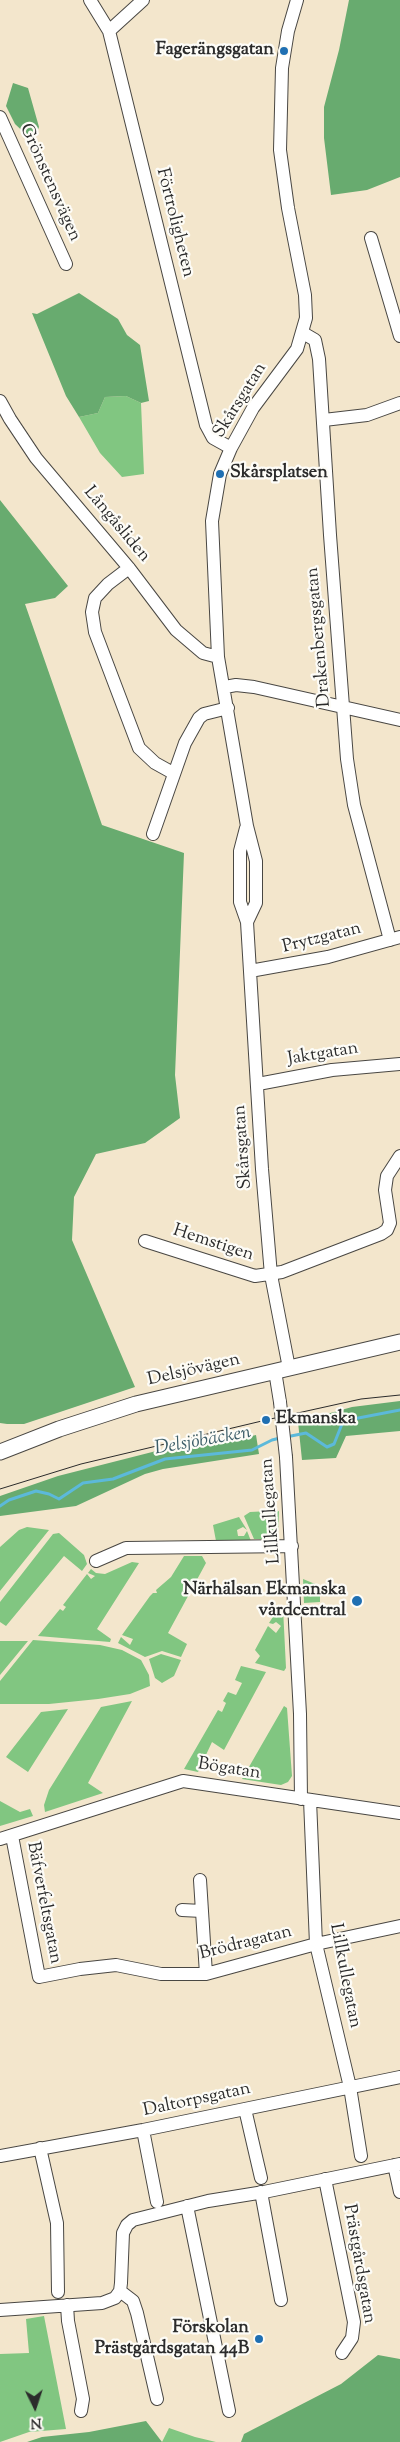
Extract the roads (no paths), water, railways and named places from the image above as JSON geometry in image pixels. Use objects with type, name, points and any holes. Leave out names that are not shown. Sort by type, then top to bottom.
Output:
[{"type":"street","name":"Förtroligheten","points":[[90,0],[109,32],[203,418],[214,438],[231,448]]},
{"type":"street","points":[[109,32],[144,0]]},
{"type":"street","name":"Skårsgatan","points":[[282,1369],[272,1275],[247,922],[240,902],[240,851],[246,826],[225,687],[218,657],[212,521],[215,494],[231,448],[253,408],[297,349],[303,333],[307,307],[288,208],[280,150],[282,68],[288,31],[297,0]]},
{"type":"street","name":"Grönstensvägen","points":[[0,117],[66,264]]},
{"type":"street","points":[[371,238],[400,336]]},
{"type":"street","name":"Drakenbergsgatan","points":[[303,333],[315,340],[319,359],[324,420],[328,516],[354,805],[395,938]]},
{"type":"street","name":"Långåsliden","points":[[0,400],[10,419],[36,458],[129,568],[176,630],[203,653],[218,657]]},
{"type":"street","points":[[324,420],[366,415],[400,403]]},
{"type":"street","points":[[129,568],[108,584],[96,598],[92,612],[95,632],[139,748],[155,764],[173,773]]},
{"type":"street","points":[[225,687],[236,685],[254,687],[400,720]]},
{"type":"street","points":[[153,834],[173,773],[185,743],[199,718],[209,712],[228,708]]},
{"type":"street","name":"Prytzgatan","points":[[250,971],[320,959],[395,938]]},
{"type":"street","name":"Jaktgatan","points":[[258,1084],[332,1070],[397,1064]]},
{"type":"street","points":[[272,1275],[381,1234],[387,1230],[390,1223],[385,1195],[387,1176],[400,1156]]},
{"type":"street","name":"Hemstigen","points":[[145,1241],[255,1276],[272,1275]]},
{"type":"street","name":"Delsjövägen","points":[[0,1452],[60,1429],[136,1404],[400,1342]]},
{"type":"street","name":"Lillkullegatan","points":[[282,1369],[280,1402],[292,1546],[300,1722],[316,1944],[350,2087],[362,2156]]},
{"type":"street","points":[[96,1562],[126,1548],[292,1546]]},
{"type":"street","name":"Bögatan","points":[[6,1838],[183,1781],[400,1813]]},
{"type":"street","name":"Bäfverfeltsgatan","points":[[6,1838],[40,1977]]},
{"type":"street","points":[[200,1880],[206,1974]]},
{"type":"street","points":[[182,1910],[202,1911]]},
{"type":"street","name":"Brödragatan","points":[[40,1977],[80,1969],[116,1965],[161,1974],[206,1974],[316,1944],[400,1926]]},
{"type":"street","name":"Daltorpsgatan","points":[[0,2156],[144,2130],[400,2077]]},
{"type":"street","points":[[245,2109],[261,2178]]},
{"type":"street","points":[[144,2130],[157,2202]]},
{"type":"street","points":[[40,2148],[57,2223],[58,2292]]},
{"type":"street","points":[[0,2310],[108,2302],[120,2291],[123,2233],[127,2225],[133,2220],[151,2214],[397,2165],[400,2192]]},
{"type":"street","name":"Prästgårdsgatan","points":[[325,2179],[354,2322],[352,2338],[342,2353]]},
{"type":"street","points":[[260,2192],[281,2300]]},
{"type":"street","points":[[187,2206],[229,2411]]},
{"type":"street","points":[[120,2291],[133,2301],[157,2399]]},
{"type":"street","points":[[67,2305],[68,2321],[83,2398],[82,2412]]},
{"type":"waterway","name":"Delsjöbäcken","points":[[286,1437],[306,1433],[327,1447],[334,1444],[342,1424],[348,1420],[400,1410]]},
{"type":"waterway","name":"Delsjöbäcken","points":[[0,1506],[9,1500],[36,1491],[59,1499],[83,1483],[113,1479],[165,1459],[252,1450],[280,1438]]},
{"type":"tram line","points":[[0,1489],[81,1464],[266,1420],[361,1399],[400,1395]]},
{"type":"place","name":"Fagerängsgatan","points":[[284,51]]},
{"type":"place","name":"Skårsplatsen","points":[[220,474]]},
{"type":"place","name":"Ekmanska","points":[[266,1420]]},
{"type":"place","name":"Närhälsan Ekmanska vårdcentral","points":[[357,1601]]},
{"type":"place","name":"Förskolan Prästgårdsgatan 44B","points":[[259,2339]]}]
